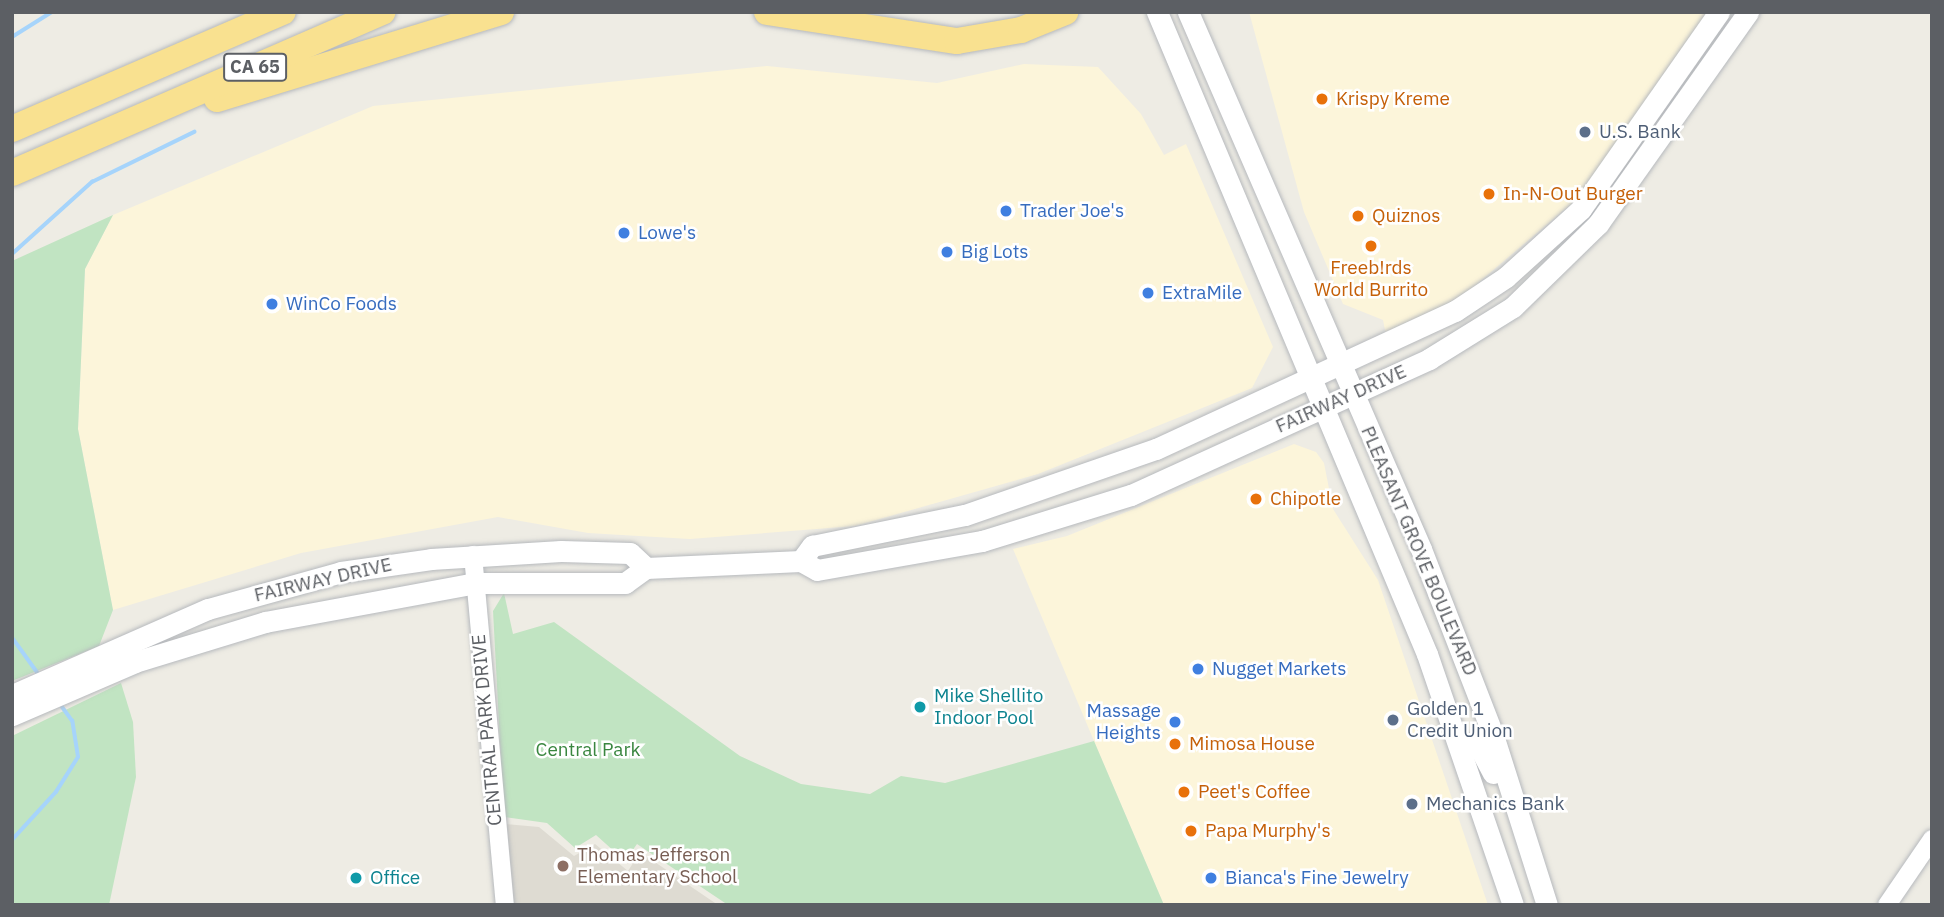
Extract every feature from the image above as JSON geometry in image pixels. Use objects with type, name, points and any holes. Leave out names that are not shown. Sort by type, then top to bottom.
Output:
[{"type":"highway","points":[[114,86],[251,12]]},
{"type":"highway","name":"CA 65","points":[[12,130],[283,12]]},
{"type":"highway","name":"CA 65","points":[[12,173],[383,12]]},
{"type":"highway","points":[[128,123],[501,12]]},
{"type":"highway","points":[[767,12],[957,41],[1021,30],[1065,12]]},
{"type":"main road","name":"PLEASANT GROVE BOULEVARD","points":[[1157,12],[1461,747],[1513,905]]},
{"type":"main road","name":"PLEASANT GROVE BOULEVARD","points":[[1188,12],[1343,368],[1479,697],[1547,905]]},
{"type":"main road","name":"FAIRWAY DRIVE","points":[[889,533],[1055,488],[1343,368],[1455,311],[1551,239],[1605,178],[1719,12]]},
{"type":"main road","name":"FAIRWAY DRIVE","points":[[87,672],[265,622],[476,583],[625,583],[646,568],[809,566],[982,541],[1131,495],[1354,395],[1486,326],[1556,268],[1617,202],[1748,12]]},
{"type":"main road","points":[[809,566],[825,560],[882,552],[889,533],[918,544],[982,541]]},
{"type":"main road","name":"FAIRWAY DRIVE","points":[[15,703],[256,594],[341,572],[473,555],[630,553],[646,568]]},
{"type":"main road","points":[[1461,747],[1477,743],[1485,750],[1515,837],[1526,841]]},
{"type":"street","name":"CENTRAL PARK DRIVE","points":[[473,555],[505,905]]},
{"type":"street","points":[[1887,905],[1932,839]]},
{"type":"shaded area","points":[[1249,12],[1710,12],[1578,198],[1458,300],[1387,340],[1383,320],[1343,304],[1304,212]]},
{"type":"shaded area","points":[[1024,64],[1098,67],[1141,114],[1164,155],[1186,144],[1273,347],[1252,388],[1038,474],[855,526],[690,539],[588,533],[498,517],[301,553],[113,610],[78,429],[85,269],[113,215],[373,106],[767,66],[937,83]]},
{"type":"shaded area","points":[[1294,444],[1316,452],[1324,463],[1333,509],[1378,580],[1488,905],[1164,905],[1013,549],[1067,536]]},
{"type":"shaded area","name":"Thomas Jefferson Elementary School","points":[[504,824],[539,827],[574,856],[595,844],[628,871],[640,852],[718,905],[510,905]]},
{"type":"green space","points":[[113,215],[85,269],[78,429],[113,610],[99,646],[12,681],[12,261]]},
{"type":"green space","name":"Central Park","points":[[504,593],[513,634],[554,622],[740,756],[801,784],[870,794],[901,776],[945,783],[1094,741],[1164,905],[728,905],[637,844],[625,861],[596,835],[575,848],[547,823],[504,817],[493,611]]},
{"type":"green space","points":[[121,683],[133,722],[136,777],[109,905],[12,905],[12,736]]},
{"type":"waterway","points":[[12,37],[52,12]]},
{"type":"waterway","points":[[12,254],[92,182],[194,132]]},
{"type":"waterway","points":[[12,428],[12,462]]},
{"type":"waterway","points":[[12,637],[40,676]]},
{"type":"waterway","points":[[12,840],[56,792],[78,757],[72,721],[58,702]]},
{"type":"place","name":"Krispy Kreme","points":[[1322,99]]},
{"type":"place","name":"U.S. Bank","points":[[1585,132]]},
{"type":"place","name":"In-N-Out Burger","points":[[1489,194]]},
{"type":"place","name":"Trader Joe's","points":[[1006,211]]},
{"type":"place","name":"Quiznos","points":[[1358,216]]},
{"type":"place","name":"Lowe's","points":[[624,233]]},
{"type":"place","name":"Freeb!rds World Burrito","points":[[1371,246]]},
{"type":"place","name":"Big Lots","points":[[947,252]]},
{"type":"place","name":"ExtraMile","points":[[1148,293]]},
{"type":"place","name":"WinCo Foods","points":[[272,304]]},
{"type":"place","name":"Chipotle","points":[[1256,499]]},
{"type":"place","name":"Nugget Markets","points":[[1198,669]]},
{"type":"place","name":"Mike Shellito Indoor Pool","points":[[920,707]]},
{"type":"place","name":"Golden 1 Credit Union","points":[[1393,720]]},
{"type":"place","name":"Massage Heights","points":[[1175,722]]},
{"type":"place","name":"Mimosa House","points":[[1175,744]]},
{"type":"place","name":"Peet's Coffee","points":[[1184,792]]},
{"type":"place","name":"Mechanics Bank","points":[[1412,804]]},
{"type":"place","name":"Papa Murphy's","points":[[1191,831]]},
{"type":"place","name":"Thomas Jefferson Elementary School","points":[[563,866]]},
{"type":"place","name":"Office","points":[[356,878]]},
{"type":"place","name":"Bianca's Fine Jewelry","points":[[1211,878]]}]
